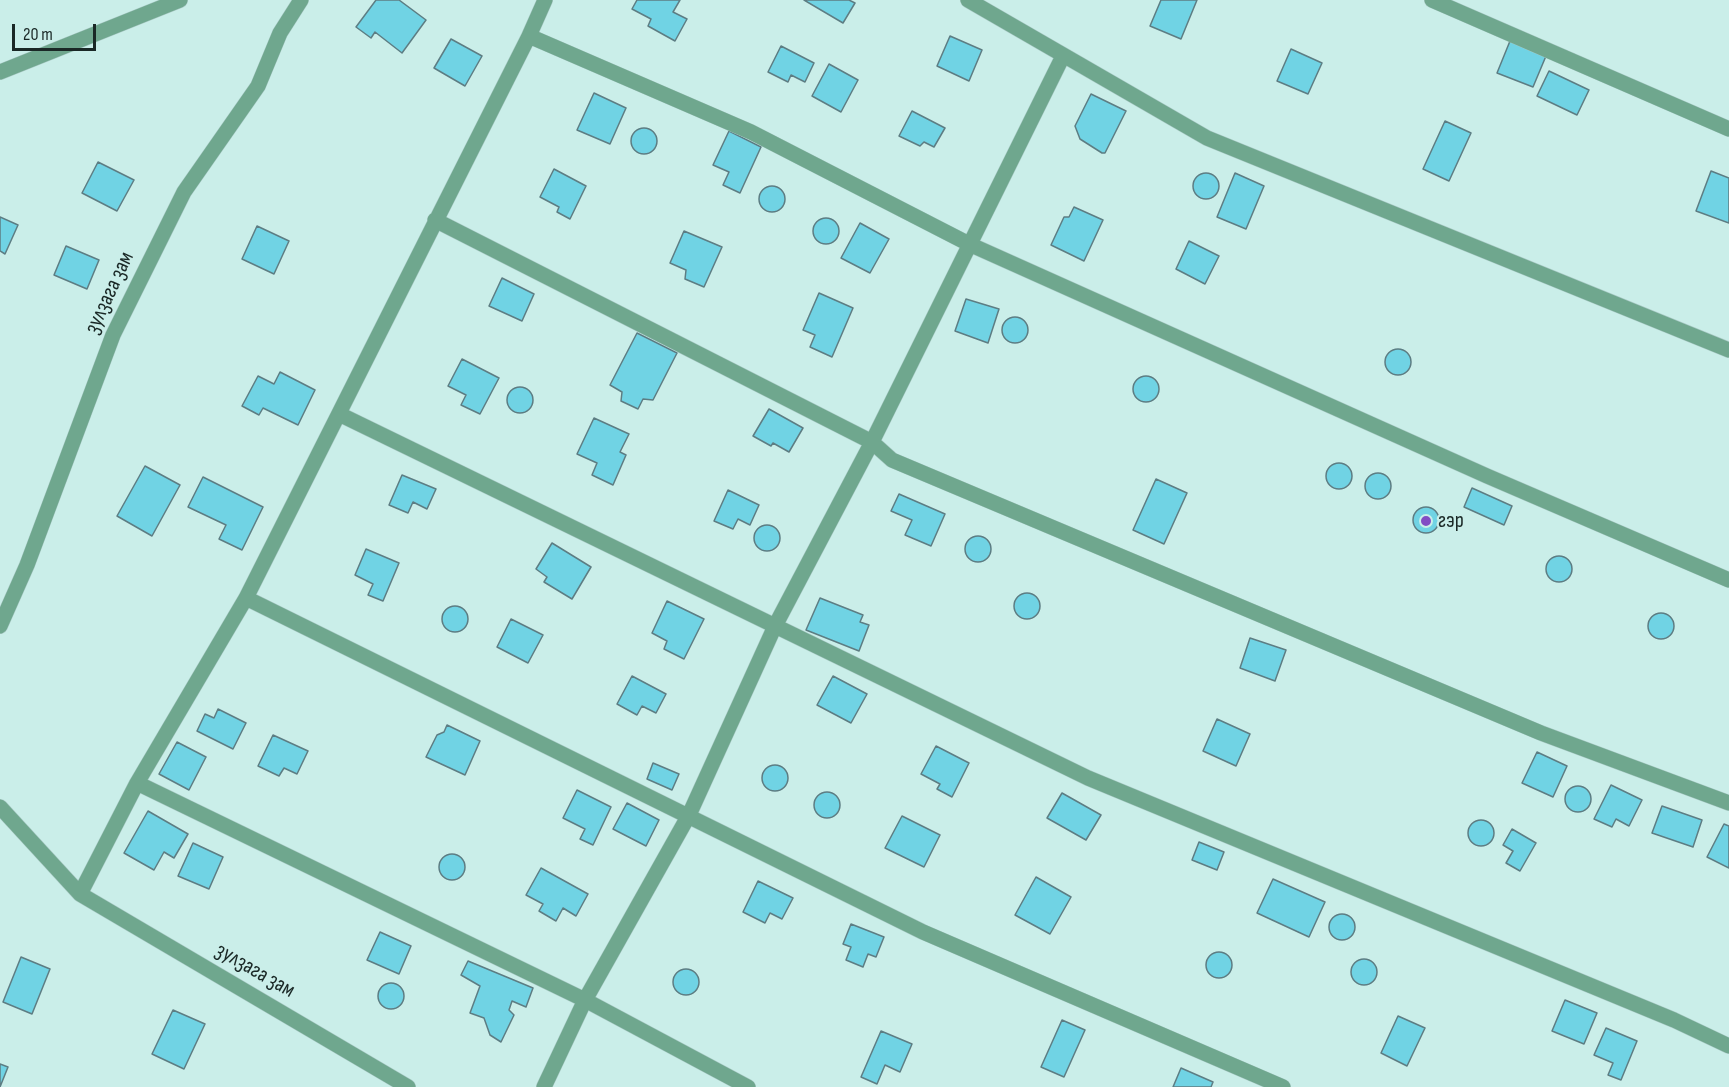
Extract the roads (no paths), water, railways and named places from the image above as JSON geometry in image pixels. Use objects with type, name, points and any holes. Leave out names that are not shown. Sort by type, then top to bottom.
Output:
[{"type":"street","points":[[0,72],[180,0]]},
{"type":"street","name":"зулзага зам","points":[[0,626],[27,565],[113,335],[184,192],[258,86],[280,33],[301,0]]},
{"type":"street","points":[[80,894],[137,783],[246,598],[545,0]]},
{"type":"street","points":[[968,0],[1207,138],[1729,350]]},
{"type":"street","points":[[1432,0],[1729,129]]},
{"type":"street","points":[[529,36],[751,132],[969,244],[1487,476],[1729,580]]},
{"type":"street","points":[[544,1087],[585,1000],[689,815],[775,626],[872,441],[1063,56]]},
{"type":"street","points":[[435,220],[872,441],[892,460],[1541,733],[1729,803]]},
{"type":"street","points":[[339,414],[1088,778],[1674,1020],[1729,1046]]},
{"type":"street","points":[[246,598],[923,932],[1283,1087]]},
{"type":"street","points":[[137,783],[585,1000],[747,1087]]},
{"type":"street","name":"зулзага зам","points":[[0,807],[80,894],[408,1087]]},
{"type":"place","name":"гэр","points":[[1426,521]]}]
